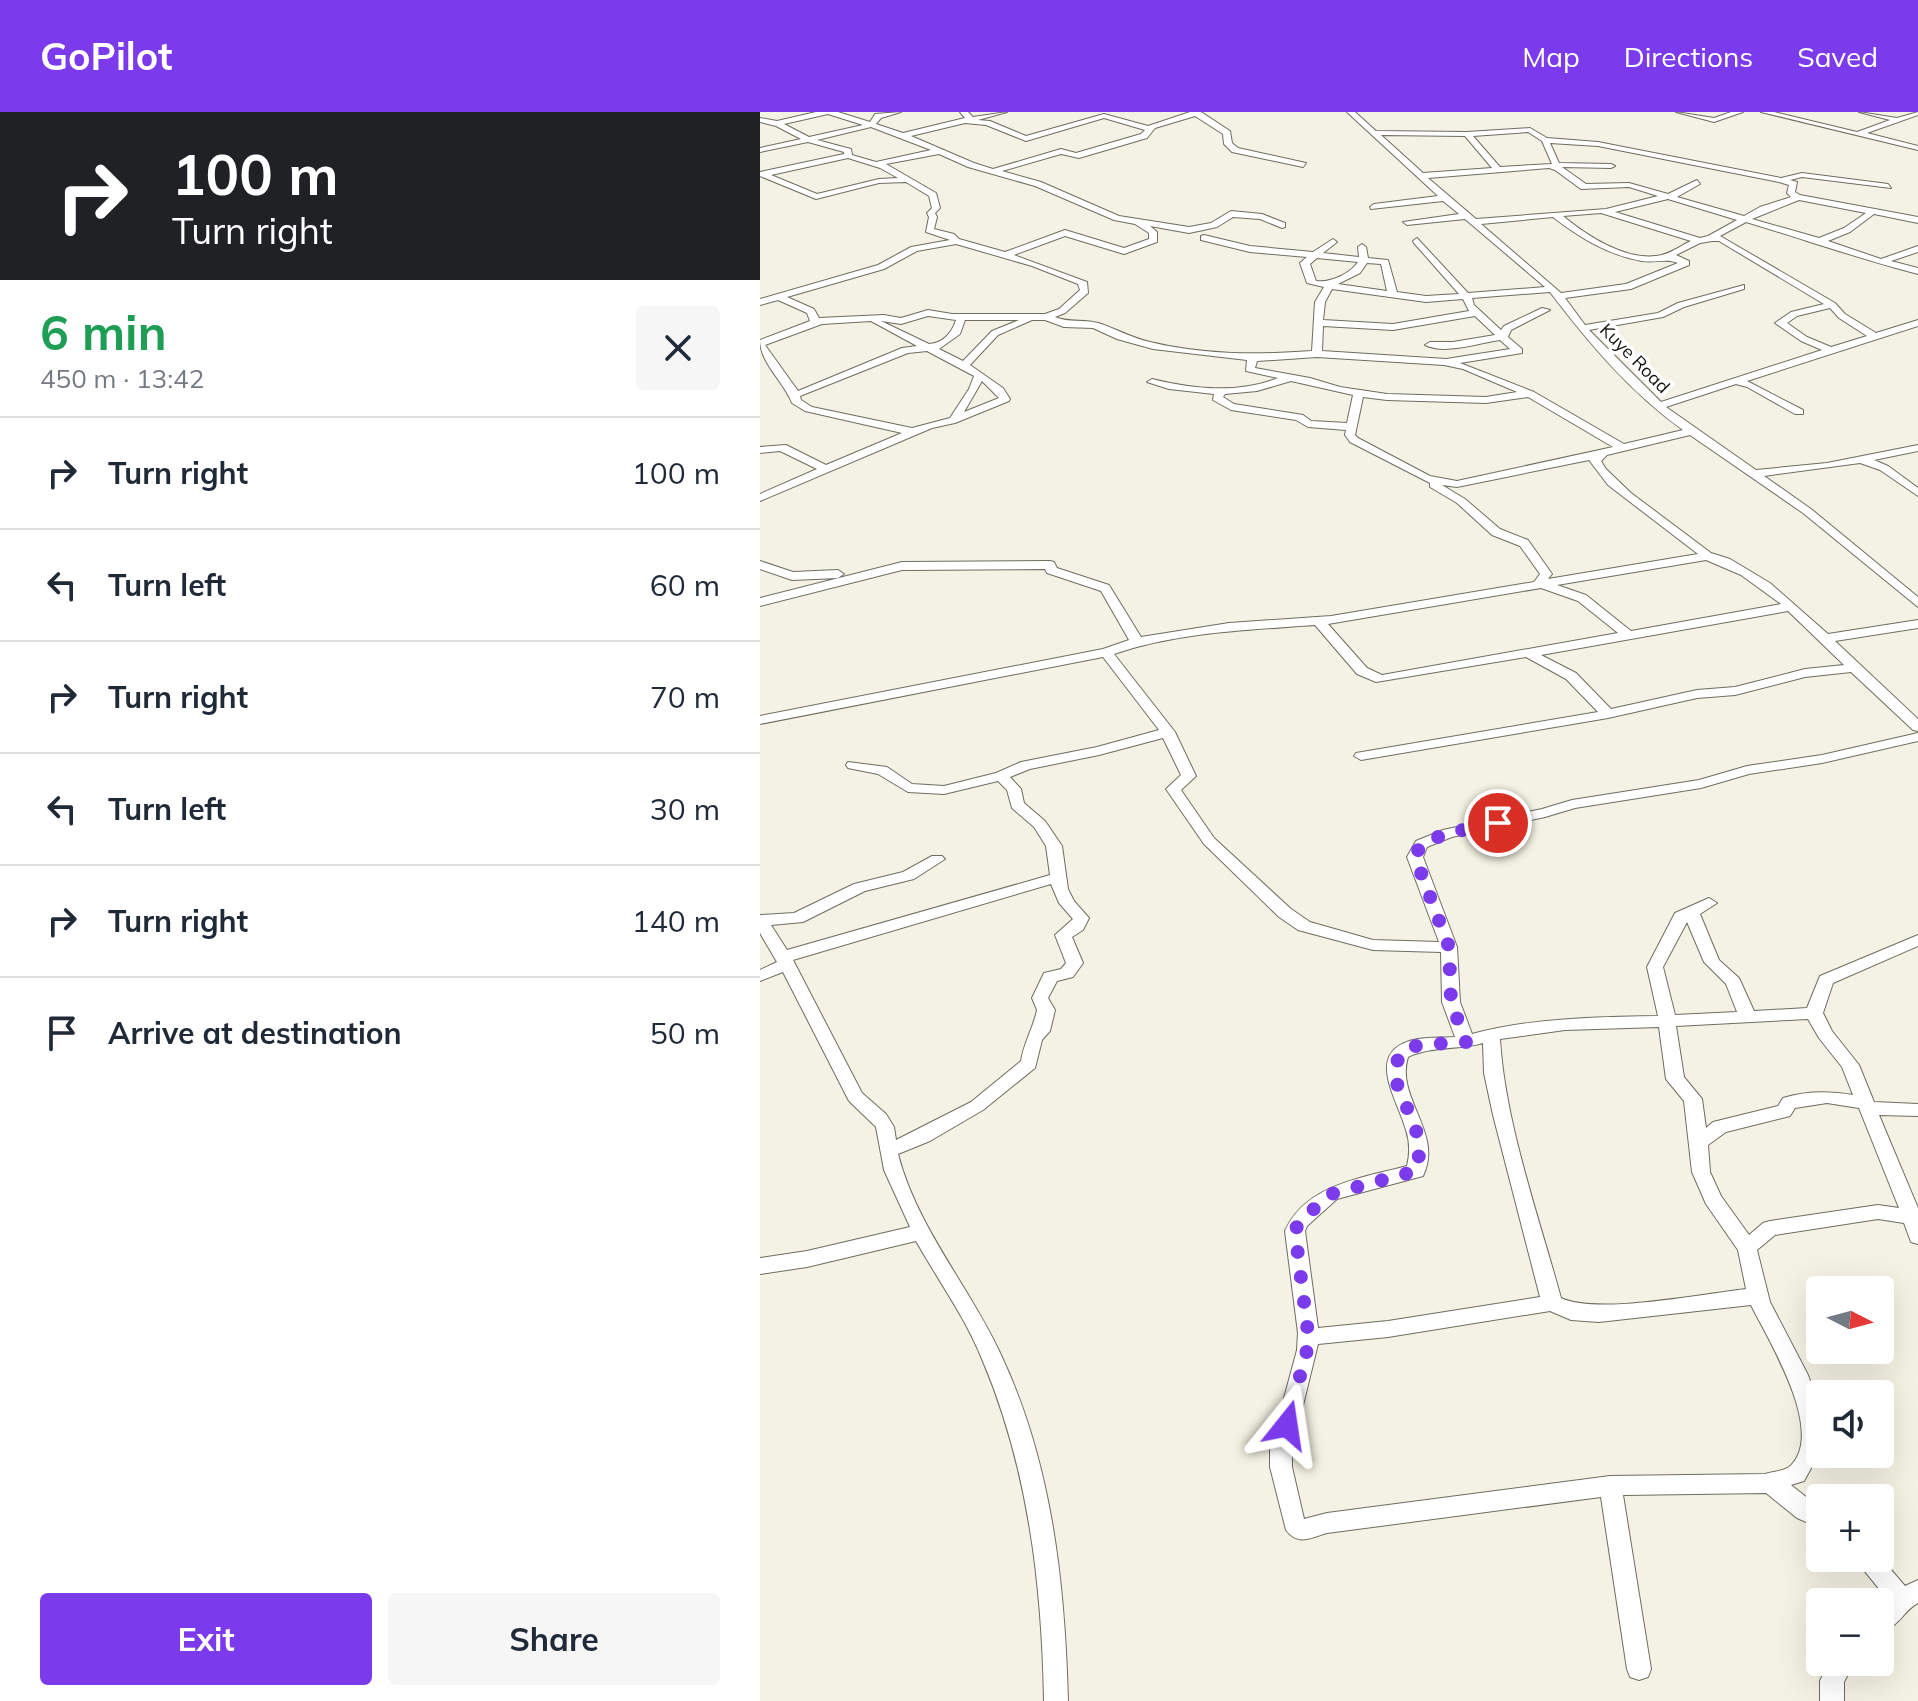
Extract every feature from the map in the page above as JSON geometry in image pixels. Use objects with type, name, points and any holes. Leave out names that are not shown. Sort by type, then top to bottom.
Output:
[{"type":"street","points":[[760,127],[828,112],[903,135],[994,171],[1038,184],[1108,215],[1194,230],[1219,223],[1227,214],[1262,217],[1282,225]]},
{"type":"street","points":[[760,150],[872,125],[878,116],[897,112]]},
{"type":"street","points":[[964,112],[970,118],[967,121]]},
{"type":"street","points":[[903,135],[1003,112]]},
{"type":"street","points":[[967,121],[987,123],[1026,139],[1109,112]]},
{"type":"street","name":"Kuye Road","points":[[1351,112],[1445,198],[1556,292],[1582,328],[1659,406],[1807,511],[1918,603]]},
{"type":"street","points":[[1680,112],[1718,120],[1739,112]]},
{"type":"street","points":[[1765,112],[1918,148]]},
{"type":"street","points":[[1863,112],[1900,121]]},
{"type":"street","points":[[1099,117],[1147,128],[1196,113],[1227,133],[1228,144],[1235,150],[1303,165]]},
{"type":"street","points":[[1861,134],[1917,114]]},
{"type":"street","points":[[760,120],[777,123],[807,139],[848,151],[848,156]]},
{"type":"street","points":[[994,171],[1061,151],[1076,156],[1144,136],[1147,128]]},
{"type":"street","points":[[1372,133],[1467,134],[1530,130],[1545,140],[1621,149],[1781,180],[1794,184],[1791,193],[1798,197],[1918,220]]},
{"type":"street","points":[[1467,134],[1498,170]]},
{"type":"street","points":[[1545,140],[1558,166],[1584,187],[1624,184],[1918,271]]},
{"type":"street","points":[[1421,176],[1549,166],[1611,166],[1618,159],[1621,149]]},
{"type":"street","points":[[876,164],[940,151]]},
{"type":"street","points":[[762,174],[848,156],[876,164],[933,195],[936,208],[931,213],[933,217],[929,230],[956,241],[1008,254],[1063,274],[1085,286],[1085,291],[1069,307],[1046,317],[1032,318],[961,318],[928,313],[901,321],[820,321],[813,320],[811,311],[777,296]]},
{"type":"street","points":[[1611,166],[1613,173],[1624,184]]},
{"type":"street","points":[[762,174],[816,197],[879,181],[907,180]]},
{"type":"street","points":[[1781,180],[1802,175],[1888,186]]},
{"type":"street","points":[[1557,183],[1576,180]]},
{"type":"street","points":[[1407,222],[1605,211],[1668,196],[1697,182]]},
{"type":"street","points":[[1555,214],[1577,232],[1607,247],[1652,260],[1712,237],[1748,220],[1763,209],[1798,197]]},
{"type":"street","points":[[1374,207],[1445,198]]},
{"type":"street","points":[[1605,211],[1698,240]]},
{"type":"street","points":[[1819,241],[1847,230],[1872,212]]},
{"type":"street","points":[[1008,254],[1065,233],[1124,251],[1154,240],[1153,232],[1137,222]]},
{"type":"street","points":[[1712,237],[1728,242],[1737,251],[1832,305],[1842,316],[1876,338]]},
{"type":"street","points":[[1204,238],[1250,249],[1385,262],[1392,292]]},
{"type":"street","points":[[760,302],[881,267],[914,249],[956,241]]},
{"type":"street","points":[[1417,241],[1467,297],[1469,306],[1518,351],[1444,362]]},
{"type":"street","points":[[1333,242],[1327,244],[1319,255],[1306,261],[1312,283],[1426,299],[1628,287],[1686,263],[1668,255]]},
{"type":"street","points":[[1317,354],[1318,306],[1327,286],[1335,278],[1357,271],[1364,260],[1362,247]]},
{"type":"street","points":[[1881,262],[1918,249]]},
{"type":"street","points":[[1582,328],[1651,318],[1681,305],[1741,287]]},
{"type":"street","points":[[1831,351],[1804,339],[1780,323],[1794,314],[1832,305]]},
{"type":"street","points":[[1504,336],[1507,328],[1545,310]]},
{"type":"street","points":[[1320,323],[1393,327],[1477,313]]},
{"type":"street","points":[[1046,317],[1064,324],[1095,325],[1120,337],[1153,346],[1252,358],[1317,354],[1444,362],[1466,367],[1530,394],[1624,449]]},
{"type":"street","points":[[797,395],[906,350],[926,349],[951,340],[961,318]]},
{"type":"street","points":[[965,365],[995,333],[1032,318]]},
{"type":"street","points":[[760,498],[913,432],[951,421],[1005,399],[998,385],[965,365],[870,320]]},
{"type":"street","points":[[820,321],[760,344],[797,395],[817,412],[913,432]]},
{"type":"street","points":[[1659,406],[1918,323]]},
{"type":"street","points":[[1430,345],[1453,345],[1504,336]]},
{"type":"street","points":[[1252,358],[1250,369],[1254,371],[1359,393],[1486,400],[1530,394]]},
{"type":"street","points":[[951,421],[962,410],[979,375]]},
{"type":"street","points":[[1152,382],[1197,392],[1221,393],[1275,384],[1291,377]]},
{"type":"street","points":[[1736,381],[1751,385],[1799,412]]},
{"type":"street","points":[[1271,413],[1270,395],[1275,384]]},
{"type":"street","points":[[1221,393],[1217,398],[1231,407],[1299,417],[1308,424],[1351,427]]},
{"type":"street","points":[[1359,393],[1350,435],[1354,440],[1461,501],[1496,532],[1524,543],[1546,574],[1539,583]]},
{"type":"street","points":[[1427,479],[1441,483],[1471,482],[1624,449],[1691,431]]},
{"type":"street","points":[[760,450],[782,447],[825,469]]},
{"type":"street","points":[[1754,474],[1827,466],[1918,448]]},
{"type":"street","points":[[1603,453],[1595,460],[1596,465],[1616,488],[1651,510],[1707,556]]},
{"type":"street","points":[[1857,458],[1884,468],[1918,493]]},
{"type":"street","points":[[760,720],[1106,652],[1136,642],[1229,627],[1318,621],[1707,556],[1731,562],[1827,638],[1854,668],[1918,727]]},
{"type":"street","points":[[760,602],[915,564],[1050,565],[1051,570],[1105,588],[1122,620],[1135,632],[1136,642]]},
{"type":"street","points":[[760,565],[792,576],[876,573]]},
{"type":"street","points":[[1539,583],[1582,598],[1630,636]]},
{"type":"street","points":[[1318,621],[1362,671],[1381,679],[1788,607]]},
{"type":"street","points":[[1827,638],[1918,624]]},
{"type":"street","points":[[1106,652],[1144,702],[1164,722],[1189,776],[1173,789],[1209,841],[1285,913],[1304,926],[1373,945],[1449,947]]},
{"type":"street","points":[[1530,654],[1571,676],[1608,714]]},
{"type":"street","points":[[1361,756],[1608,714],[1675,698],[1735,691],[1805,673],[1854,668]]},
{"type":"street","points":[[853,765],[882,770],[901,784],[922,791],[955,789],[1001,776],[1026,765],[1099,751],[1168,732]]},
{"type":"street","points":[[1466,1042],[1451,1002],[1449,947],[1415,857],[1421,844],[1448,833],[1545,813],[1572,804],[1701,784],[1747,770],[1822,759],[1918,737]]},
{"type":"street","points":[[888,1151],[923,1136],[977,1106],[1029,1064],[1034,1038],[1041,1031],[1046,1010],[1040,998],[1045,985],[1050,977],[1067,973],[1075,963],[1063,935],[1077,926],[1081,918],[1067,903],[1054,846],[1040,824],[1017,805],[1014,789],[1001,776]]},
{"type":"street","points":[[937,859],[908,876],[860,887],[797,918],[760,920],[785,960],[855,1097],[875,1112],[886,1129],[888,1151],[922,1232],[991,1355],[1023,1439],[1041,1524],[1056,1629],[1056,1701]]},
{"type":"street","points":[[760,976],[785,960],[1059,877]]},
{"type":"street","points":[[1709,903],[1681,917],[1655,967],[1668,1021],[1666,1033],[1675,1079],[1693,1099],[1701,1172],[1713,1199],[1747,1248],[1758,1296],[1798,1377],[1812,1432],[1809,1452],[1796,1474],[1765,1484]]},
{"type":"street","points":[[1691,913],[1712,962],[1733,982],[1747,1015]]},
{"type":"street","points":[[1915,1227],[1850,1065],[1825,1034],[1814,1013],[1826,980],[1918,940]]},
{"type":"street","points":[[1806,1512],[1777,1486],[1765,1484],[1610,1486],[1327,1523],[1300,1531],[1294,1523],[1281,1467],[1281,1450],[1308,1337],[1295,1231],[1299,1222],[1331,1194],[1416,1171],[1419,1162],[1417,1124],[1394,1072],[1400,1053],[1418,1045],[1466,1042],[1491,1034],[1595,1022],[1747,1015],[1762,1019],[1814,1013]]},
{"type":"street","points":[[1491,1034],[1493,1073],[1502,1115],[1552,1303]]},
{"type":"street","points":[[1699,1143],[1720,1127],[1784,1111],[1789,1102],[1827,1097],[1918,1110]]},
{"type":"street","points":[[1747,1248],[1770,1228],[1878,1212],[1915,1227]]},
{"type":"street","points":[[760,1266],[807,1259],[922,1232]]},
{"type":"street","points":[[1308,1337],[1388,1329],[1552,1303],[1571,1312],[1599,1314],[1758,1296]]},
{"type":"street","points":[[1610,1486],[1639,1669]]},
{"type":"street","points":[[1883,1572],[1910,1595],[1894,1611]]},
{"type":"street","points":[[1832,1701],[1835,1676]]},
{"type":"route","points":[[1287,1425],[1308,1337],[1295,1231],[1299,1222],[1331,1194],[1416,1171],[1419,1162],[1417,1124],[1395,1081],[1394,1072],[1400,1053],[1418,1045],[1466,1042],[1451,1002],[1449,947],[1415,857],[1421,844],[1448,833],[1498,823]]}]
